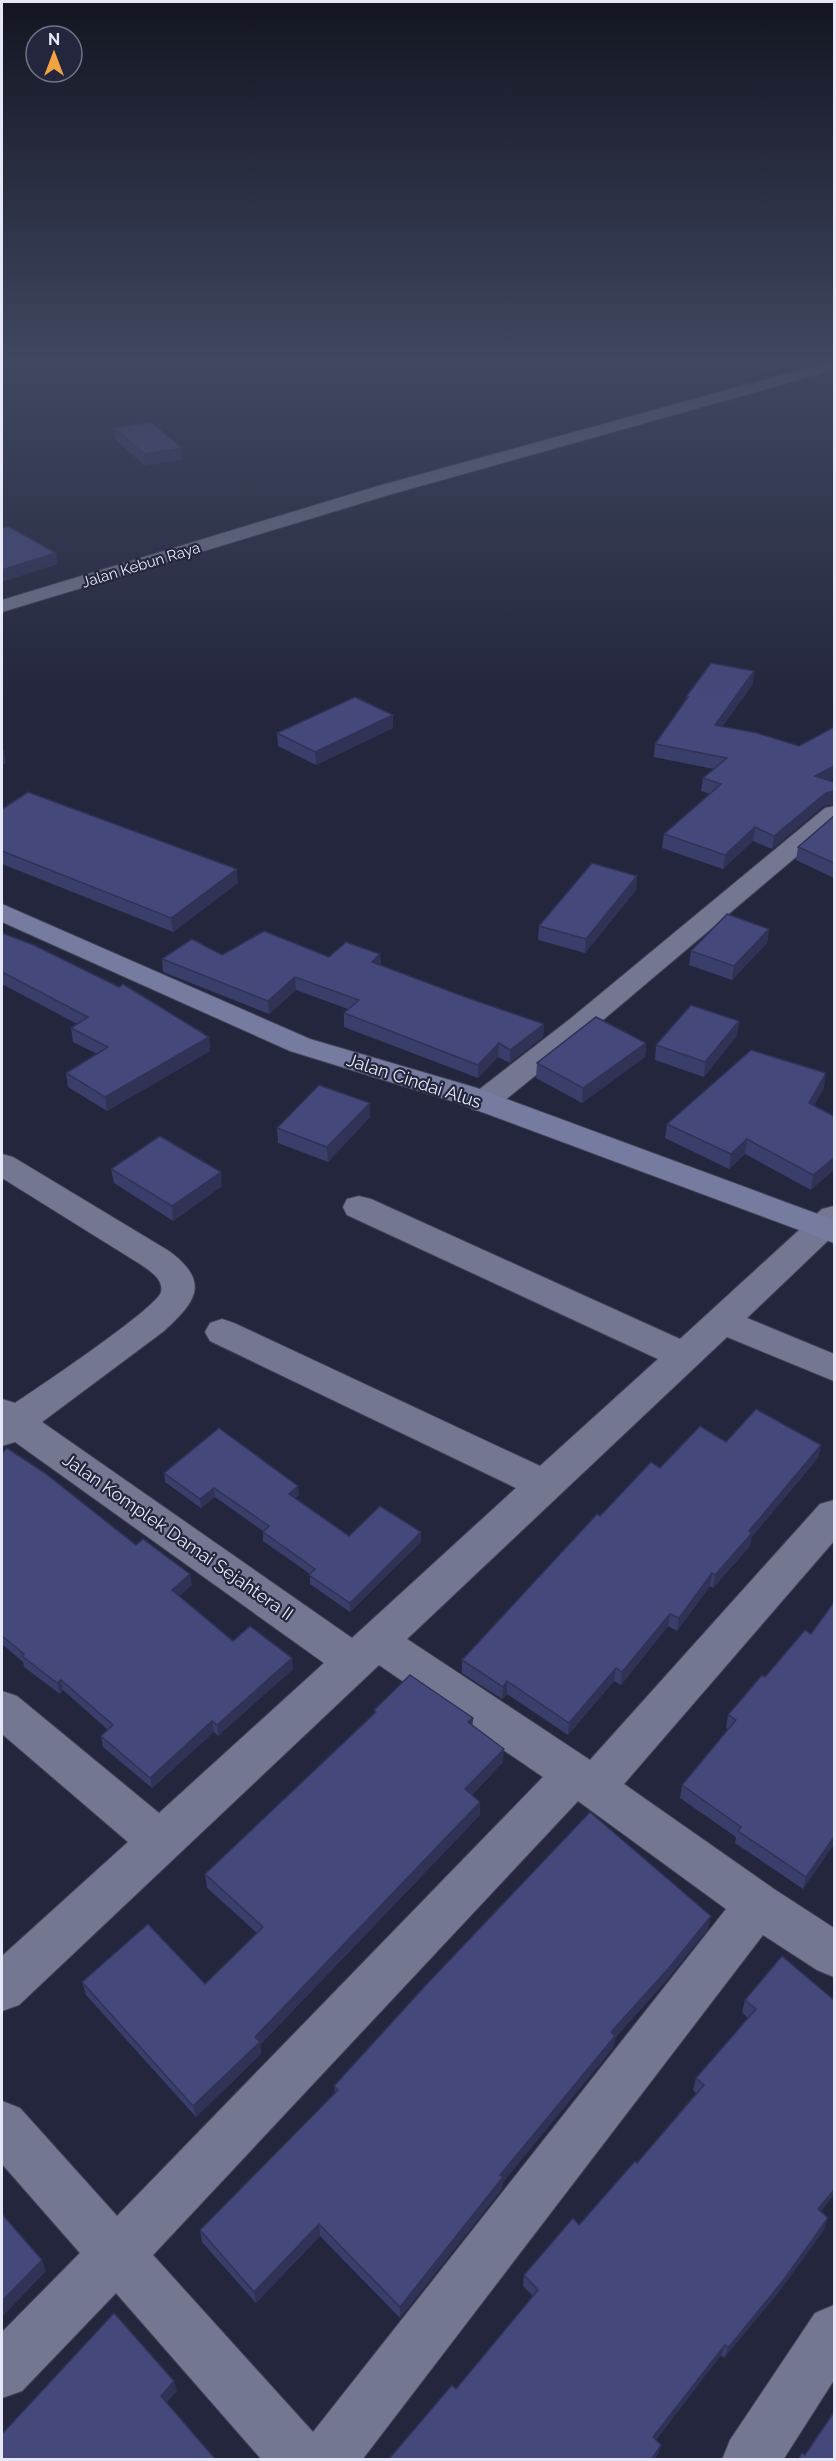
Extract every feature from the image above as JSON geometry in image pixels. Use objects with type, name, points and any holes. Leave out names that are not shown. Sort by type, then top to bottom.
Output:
[{"type":"street","name":"Jalan Kebun Raya","points":[[2,606],[433,477]]},
{"type":"street","points":[[483,1102],[589,1018],[834,813]]},
{"type":"street","name":"Jalan Cindai Alus","points":[[2,912],[300,1045],[483,1102],[831,1226]]},
{"type":"street","points":[[2,1164],[152,1256],[170,1269],[179,1286],[178,1297],[170,1308],[142,1331],[6,1422]]},
{"type":"street","points":[[359,1207],[685,1356]]},
{"type":"street","points":[[2,1988],[722,1321],[831,1226]]},
{"type":"street","points":[[722,1321],[834,1368]]},
{"type":"street","points":[[222,1332],[545,1485]]},
{"type":"street","name":"Jalan Komplek Damai Sejahtera II","points":[[6,1422],[365,1651],[584,1780],[758,1905],[830,1943]]},
{"type":"street","points":[[2,2371],[584,1780],[834,1515]]},
{"type":"street","points":[[2,1709],[160,1841]]},
{"type":"street","points":[[327,2460],[758,1905]]},
{"type":"street","points":[[2,2126],[300,2460]]},
{"type":"street","points":[[750,2460],[834,2331]]},
{"type":"building","points":[[8,526],[56,553],[2,570],[2,528]]},
{"type":"building","points":[[711,663],[754,671],[715,725],[757,733],[799,746],[834,727],[834,766],[815,776],[834,782],[834,791],[826,793],[774,836],[755,827],[725,855],[664,834],[721,784],[703,778],[727,758],[655,744]]},
{"type":"building","points":[[355,697],[393,715],[315,752],[277,733]]},
{"type":"building","points":[[28,792],[237,869],[171,918],[2,851],[2,809]]},
{"type":"building","points":[[834,816],[834,863],[798,847]]},
{"type":"building","points":[[592,863],[637,876],[586,939],[539,926]]},
{"type":"building","points":[[727,914],[769,929],[734,966],[691,951]]},
{"type":"building","points":[[264,931],[329,957],[346,942],[380,954],[372,962],[544,1024],[510,1050],[499,1043],[478,1065],[344,1013],[359,1000],[295,977],[268,1001],[162,959],[192,939],[222,955]]},
{"type":"building","points":[[2,933],[34,945],[119,987],[123,984],[209,1037],[105,1097],[66,1073],[108,1047],[71,1028],[88,1017],[2,972]]},
{"type":"building","points":[[691,1005],[739,1021],[705,1062],[656,1045]]},
{"type":"building","points":[[596,1017],[646,1043],[583,1088],[537,1063]]},
{"type":"building","points":[[751,1050],[826,1073],[809,1103],[834,1116],[834,1158],[813,1175],[747,1139],[731,1154],[667,1124]]},
{"type":"building","points":[[319,1085],[370,1103],[327,1147],[277,1128]]},
{"type":"building","points":[[160,1136],[221,1172],[172,1206],[111,1169]]},
{"type":"building","points":[[756,1409],[821,1445],[749,1531],[752,1533],[715,1575],[712,1573],[679,1618],[670,1614],[622,1672],[616,1668],[569,1723],[507,1681],[503,1687],[462,1660],[597,1514],[600,1516],[651,1462],[660,1468],[700,1426],[726,1442]]},
{"type":"building","points":[[219,1428],[298,1486],[289,1494],[349,1536],[380,1506],[421,1532],[350,1603],[309,1575],[315,1569],[263,1532],[269,1526],[214,1488],[200,1499],[164,1473]]},
{"type":"building","points":[[7,1448],[45,1473],[136,1545],[143,1539],[190,1574],[172,1590],[233,1641],[250,1626],[292,1658],[217,1725],[212,1721],[150,1778],[101,1736],[113,1725],[61,1680],[57,1683],[22,1656],[24,1654],[2,1636],[2,1453]]},
{"type":"building","points":[[834,1602],[834,1837],[806,1877],[738,1831],[741,1827],[682,1785],[736,1720],[728,1715],[762,1675],[765,1677],[805,1630],[811,1634]]},
{"type":"building","points":[[410,1675],[473,1718],[468,1722],[504,1749],[465,1789],[480,1802],[255,2037],[260,2042],[193,2106],[82,1982],[148,1924],[205,1984],[263,1927],[205,1874],[376,1712],[374,1710]]},
{"type":"building","points":[[590,1812],[711,1916],[668,1969],[611,2032],[615,2036],[500,2175],[503,2177],[400,2307],[319,2224],[254,2292],[200,2230],[338,2090],[334,2086]]},
{"type":"building","points":[[782,1956],[834,2000],[834,2190],[818,2209],[828,2218],[782,2282],[728,2348],[725,2345],[653,2437],[661,2445],[651,2460],[388,2460],[452,2385],[456,2389],[538,2290],[524,2275],[573,2218],[579,2225],[635,2161],[637,2163],[704,2085],[696,2078],[756,2009],[745,2000]]},
{"type":"building","points":[[2,2214],[42,2260],[2,2301]]},
{"type":"building","points":[[114,2313],[174,2381],[161,2396],[216,2460],[2,2460],[2,2434]]},
{"type":"building","points":[[834,2412],[834,2460],[798,2460],[802,2453],[805,2455]]}]
